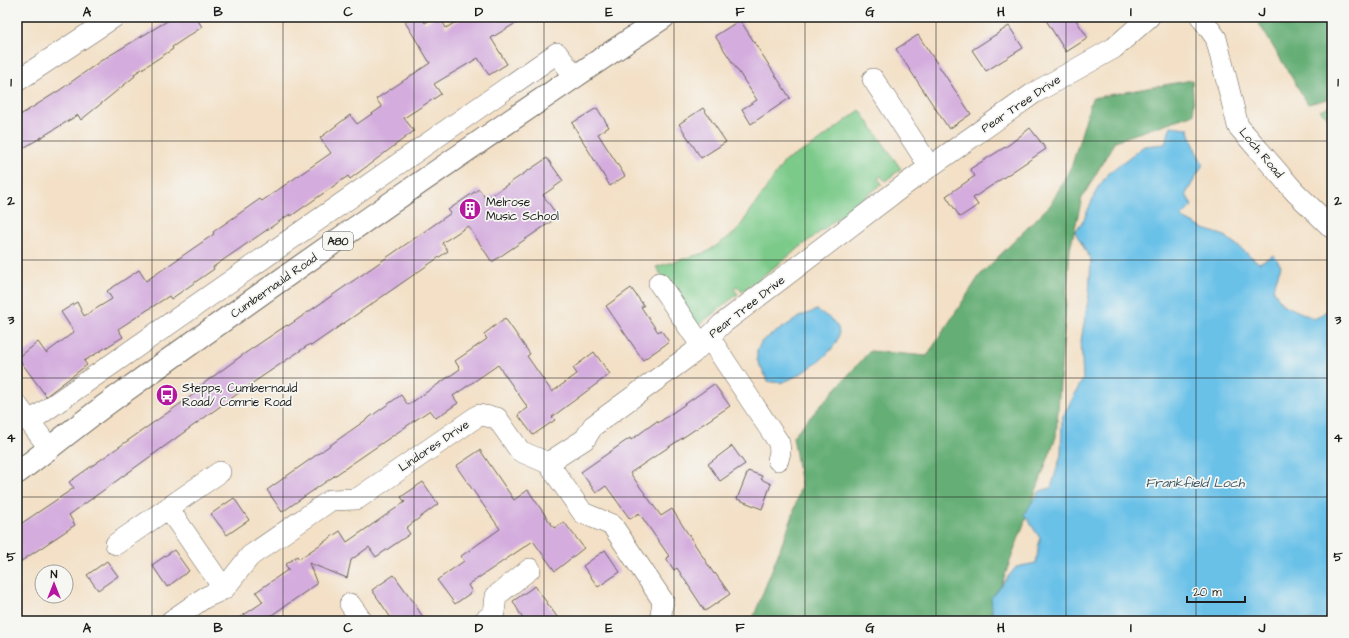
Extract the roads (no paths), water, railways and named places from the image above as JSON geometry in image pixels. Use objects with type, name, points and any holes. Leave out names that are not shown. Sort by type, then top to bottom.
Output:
[{"type":"main road","name":"Cumbernauld Road","points":[[17,472],[50,449],[115,398],[399,198],[664,17]]},
{"type":"street","points":[[17,82],[114,17]]},
{"type":"street","name":"Pear Tree Drive","points":[[548,463],[584,439],[593,426],[693,353],[722,324],[733,318],[907,183],[1034,93],[1114,48],[1128,24],[1149,17]]},
{"type":"street","name":"Loch Road","points":[[1201,17],[1216,38],[1238,126],[1295,192],[1332,228]]},
{"type":"street","points":[[29,422],[557,53],[575,77]]},
{"type":"street","points":[[873,79],[930,167]]},
{"type":"street","points":[[659,283],[705,341],[779,443],[780,452],[778,460]]},
{"type":"street","points":[[17,405],[50,449]]},
{"type":"street","name":"Lindores Drive","points":[[171,621],[204,598],[224,589],[250,556],[331,500],[357,499],[479,415],[497,418],[520,451],[548,463]]},
{"type":"street","points":[[548,463],[584,513],[612,525],[663,601],[660,621]]},
{"type":"street","points":[[116,544],[220,472]]},
{"type":"street","points":[[168,508],[224,589]]},
{"type":"street","points":[[484,621],[494,613],[496,596],[530,569]]},
{"type":"street","points":[[350,604],[362,621]]},
{"type":"water","name":"Frankfield Loch","points":[[1171,126],[1188,128],[1196,151],[1203,164],[1186,194],[1192,206],[1181,217],[1204,229],[1225,236],[1259,263],[1274,255],[1281,266],[1273,289],[1282,304],[1315,319],[1332,307],[1332,621],[993,621],[991,598],[1016,567],[1036,563],[1040,538],[1024,514],[1040,491],[1051,488],[1061,455],[1062,418],[1083,379],[1081,341],[1089,294],[1091,260],[1075,232],[1084,219],[1098,187],[1111,171],[1144,146],[1165,144]]},
{"type":"water","points":[[817,310],[837,325],[839,336],[835,344],[820,361],[810,368],[783,382],[768,381],[757,360],[757,350],[762,341],[801,316]]},
{"type":"place","name":"Melrose Music School","points":[[470,209]]},
{"type":"place","name":"Stepps, Cumbernauld Road/ Comrie Road","points":[[167,395]]}]
